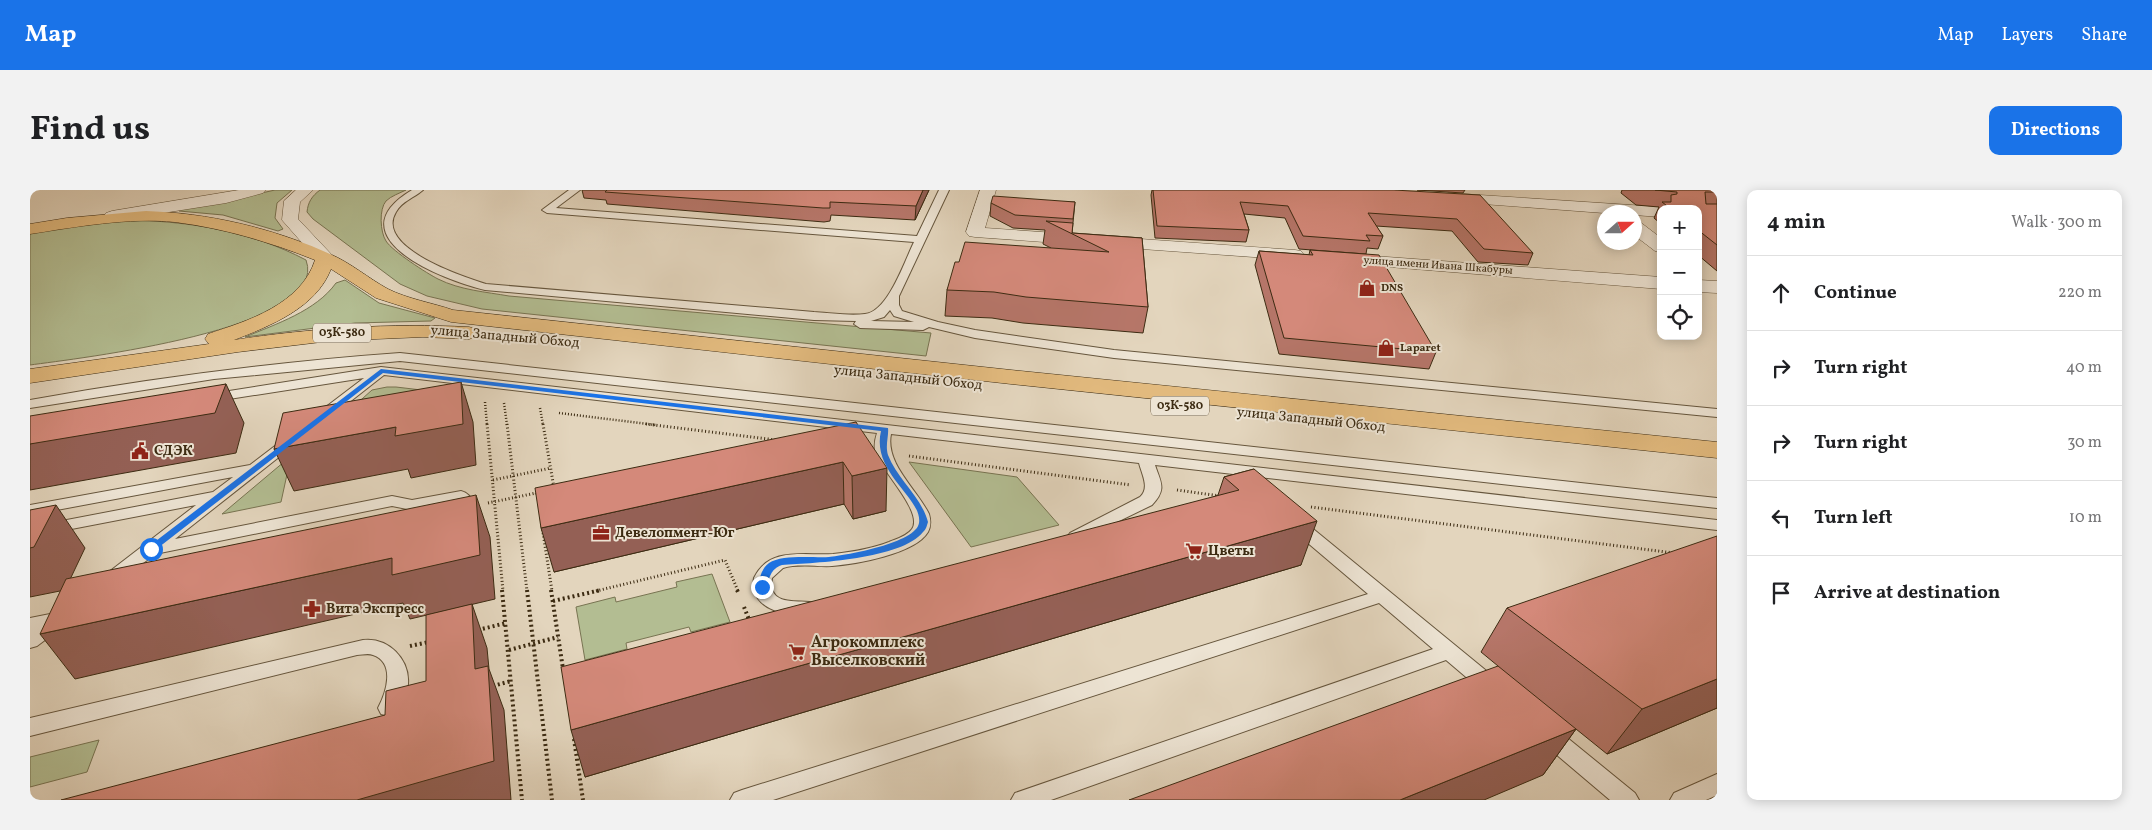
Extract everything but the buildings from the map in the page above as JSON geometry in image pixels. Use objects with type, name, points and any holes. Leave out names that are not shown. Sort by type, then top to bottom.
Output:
[{"type":"highway","name":"03К-580","points":[[30,229],[67,223],[146,216],[200,220],[288,243],[325,258],[314,284],[279,311],[249,326],[181,350],[153,357],[30,376]]},
{"type":"highway","name":"улица Западный Обход","points":[[325,258],[382,294],[452,316],[1002,376],[1717,450]]},
{"type":"highway","name":"улица Западный Обход","points":[[100,366],[348,332],[432,330],[652,350],[1717,463]]},
{"type":"street","points":[[67,223],[190,204],[258,190]]},
{"type":"street","points":[[305,190],[292,201],[290,220],[325,258]]},
{"type":"street","points":[[988,190],[976,232],[1314,257]]},
{"type":"street","points":[[1591,190],[1609,205]]},
{"type":"street","points":[[1435,198],[1597,210]]},
{"type":"street","points":[[1642,212],[1657,212]]},
{"type":"street","points":[[1642,232],[1657,244]]},
{"type":"street","name":"улица имени Ивана Шкабуры","points":[[1334,258],[1657,283]]},
{"type":"lane","points":[[418,190],[402,199],[392,210],[388,222],[390,234],[402,248],[444,274],[485,287],[814,316],[867,318],[880,314],[894,297]]},
{"type":"lane","points":[[575,190],[547,210],[920,239]]},
{"type":"lane","points":[[944,190],[920,239],[892,305],[898,313],[935,325],[975,334],[1114,354],[1717,412]]},
{"type":"lane","points":[[814,316],[869,325],[935,325]]},
{"type":"lane","points":[[96,591],[400,357]]},
{"type":"lane","points":[[30,404],[213,375],[305,364],[400,357],[1717,504]]},
{"type":"lane","points":[[194,401],[381,371],[1717,525]]},
{"type":"lane","points":[[311,427],[334,424]]},
{"type":"lane","points":[[826,604],[803,610],[792,610],[780,606],[765,595],[762,587],[763,579],[766,571],[773,565],[781,562],[831,560],[856,556],[899,544],[912,538],[920,530],[924,522],[921,511],[889,465],[883,452],[885,429]]},
{"type":"lane","points":[[1062,542],[1080,535],[1146,501],[1153,494],[1154,487],[1145,459]]},
{"type":"lane","points":[[30,510],[255,469]]},
{"type":"lane","points":[[1230,469],[1257,491]]},
{"type":"lane","points":[[30,532],[218,496]]},
{"type":"lane","points":[[151,549],[392,501],[412,505],[461,496],[464,499],[464,518],[462,521],[447,525]]},
{"type":"lane","points":[[1278,508],[1508,701]]},
{"type":"lane","points":[[742,800],[1382,596]]},
{"type":"lane","points":[[30,625],[67,613],[30,641]]},
{"type":"lane","points":[[30,727],[357,648],[373,647],[385,652],[397,669],[396,694],[380,722]]},
{"type":"lane","points":[[1023,800],[1448,651]]},
{"type":"lane","points":[[1530,719],[1627,800]]},
{"type":"lane","points":[[1682,800],[1717,784]]},
{"type":"path","points":[[514,386],[503,397],[552,800]]},
{"type":"path","points":[[556,391],[540,408],[556,497]]},
{"type":"path","points":[[476,401],[486,402],[522,800]]},
{"type":"path","points":[[493,480],[551,468]]},
{"type":"path","points":[[464,508],[536,493],[538,501]]},
{"type":"path","points":[[540,519],[564,671]]},
{"type":"path","points":[[553,601],[725,560],[752,629]]},
{"type":"path","points":[[469,632],[506,623]]},
{"type":"path","points":[[508,650],[558,637]]},
{"type":"path","points":[[385,652],[432,641]]},
{"type":"path","points":[[484,688],[511,681]]},
{"type":"path","points":[[573,735],[583,800]]},
{"type":"green space","points":[[275,190],[292,190],[277,203],[275,218],[283,229],[278,231],[223,215],[179,211],[181,209]]},
{"type":"green space","points":[[320,190],[406,190],[386,201],[382,209],[382,232],[386,241],[419,267],[438,279],[455,286],[509,296],[931,333],[926,356],[482,309],[427,296],[400,284],[313,219],[307,212],[308,205]]},
{"type":"green space","points":[[127,220],[196,225],[241,235],[285,250],[306,260],[303,284],[280,305],[241,322],[194,336],[143,348],[30,365],[30,232]]},
{"type":"green space","points":[[345,280],[379,303],[435,318],[431,321],[355,323],[245,337],[295,316],[328,293],[336,283]]},
{"type":"green space","points":[[387,387],[455,394],[353,407],[372,390]]},
{"type":"green space","points":[[291,456],[281,502],[222,514]]},
{"type":"green space","points":[[909,462],[1017,477],[1059,525],[971,547]]},
{"type":"green space","points":[[712,574],[730,622],[691,632],[689,627],[626,643],[627,649],[585,660],[576,607],[615,597],[616,602],[677,587],[676,582]]},
{"type":"green space","points":[[99,740],[87,772],[30,787],[30,757]]},
{"type":"place","name":"DNS","points":[[1367,288]]},
{"type":"place","name":"Laparet","points":[[1386,348]]},
{"type":"place","name":"СДЭК","points":[[140,451]]},
{"type":"place","name":"Девелопмент-Юг","points":[[601,533]]},
{"type":"place","name":"Цветы","points":[[1194,551]]},
{"type":"place","name":"Вита Экспресс","points":[[312,609]]},
{"type":"place","name":"Агрокомплекс Выселковский","points":[[797,652]]},
{"type":"route","points":[[151,549],[381,371],[885,429],[883,452],[889,465],[921,511],[924,522],[920,530],[912,538],[878,551],[831,560],[781,562],[773,565],[766,571],[762,587]]}]
